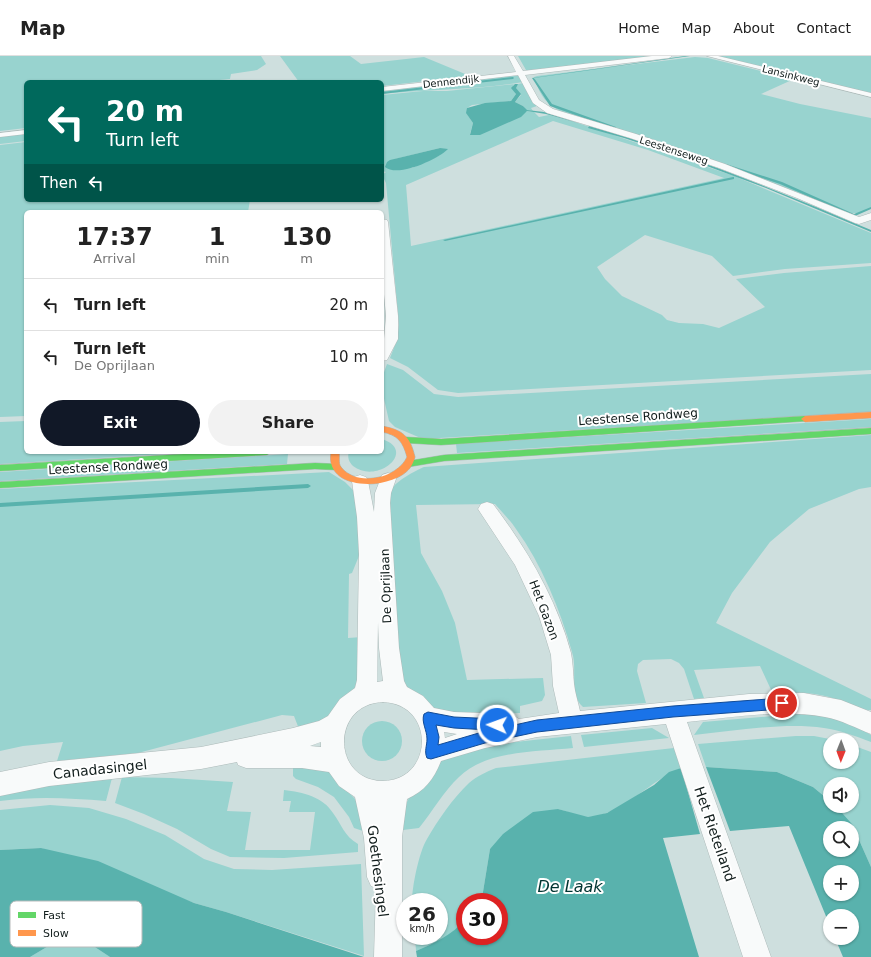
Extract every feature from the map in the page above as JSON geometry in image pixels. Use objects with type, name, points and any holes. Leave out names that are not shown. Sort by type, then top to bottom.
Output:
[{"type":"main road","name":"Leestense Rondweg","points":[[406,440],[441,442],[871,415]]},
{"type":"main road","points":[[335,454],[335,462],[337,467],[346,476],[360,481],[379,482],[397,475],[408,464],[410,447],[406,440],[398,433],[384,430]]},
{"type":"main road","points":[[408,464],[424,460],[444,458],[871,431]]},
{"type":"main road","name":"Leestense Rondweg","points":[[0,468],[234,454]]},
{"type":"main road","name":"Leestense Rondweg","points":[[0,485],[315,466],[337,467]]},
{"type":"street","name":"Leestenseweg","points":[[511,56],[536,101],[550,111],[633,136],[722,166],[800,196],[859,221],[871,216]]},
{"type":"street","points":[[521,73],[669,56]]},
{"type":"street","name":"Lansinkweg","points":[[710,56],[871,95]]},
{"type":"street","name":"Dennendijk","points":[[384,89],[521,73]]},
{"type":"street","points":[[0,135],[24,132]]},
{"type":"street","points":[[384,232],[392,316],[391,339],[384,353]]},
{"type":"street","name":"De Oprijlaan","points":[[388,479],[382,493],[382,503],[389,648],[394,682],[399,693]]},
{"type":"street","name":"De Oprijlaan","points":[[360,481],[366,513],[368,673],[364,696]]},
{"type":"street","name":"Het Gazon","points":[[487,509],[505,532],[519,554],[531,577],[552,627],[561,656],[564,686],[572,722]]},
{"type":"street","points":[[383,691],[399,693],[412,699],[423,709],[428,718],[433,737],[431,753],[424,768],[413,781],[396,790],[382,793],[366,792],[354,786],[343,776],[335,762],[332,750],[336,724],[345,710],[364,696],[383,691]]},
{"type":"street","points":[[431,753],[485,737],[537,726],[748,705],[804,704],[841,711],[871,723]]},
{"type":"street","name":"Het Rieteiland","points":[[673,712],[757,957]]},
{"type":"street","points":[[428,718],[454,723],[537,726]]},
{"type":"street","name":"Canadasingel","points":[[201,758],[293,739],[322,731],[336,724]]},
{"type":"street","name":"Canadasingel","points":[[0,784],[49,774],[201,758],[290,755],[311,757],[335,762]]},
{"type":"street","name":"Goethesingel","points":[[388,954],[390,837],[396,790]]},
{"type":"street","name":"Goethesingel","points":[[366,792],[376,838],[388,954]]},
{"type":"shaded area","points":[[0,56],[261,56],[266,64],[257,70],[231,74],[230,79],[220,80],[24,80],[24,128],[0,131]]},
{"type":"shaded area","points":[[280,56],[350,56],[361,64],[424,57],[470,76],[384,86],[384,80],[298,80]]},
{"type":"shaded area","points":[[518,56],[655,56],[526,70]]},
{"type":"shaded area","points":[[715,56],[871,56],[871,93]]},
{"type":"shaded area","points":[[695,57],[708,58],[794,79],[761,94],[800,104],[871,118],[871,208],[858,213],[851,213],[713,160],[566,114],[545,100],[534,77]]},
{"type":"shaded area","points":[[510,76],[519,76],[523,82],[488,87],[384,94],[384,91]]},
{"type":"shaded area","points":[[523,83],[537,106],[531,108],[533,111],[526,110],[523,106],[515,102],[521,95],[515,87],[518,84]]},
{"type":"shaded area","points":[[515,84],[513,85],[516,94],[511,101],[472,105],[467,108],[467,114],[473,123],[470,134],[527,111],[534,112],[539,117],[549,115],[581,124],[734,176],[871,233],[871,263],[785,269],[733,276],[712,256],[645,235],[597,267],[605,279],[622,296],[662,315],[667,320],[679,323],[703,324],[719,328],[765,307],[736,279],[784,273],[871,266],[871,370],[458,393],[438,390],[408,367],[390,358],[397,340],[399,325],[386,183],[384,179],[384,174],[386,172],[384,172],[384,95],[423,91],[447,91]],"holes":[[[553,121],[648,150],[724,178],[411,246],[406,185]],[[440,148],[440,155],[412,168],[395,159]]]},
{"type":"shaded area","points":[[24,133],[24,141],[0,144],[0,136]]},
{"type":"shaded area","points":[[24,142],[24,202],[250,202],[248,210],[24,210],[24,416],[0,417],[0,145]]},
{"type":"shaded area","points":[[387,364],[403,370],[434,394],[458,397],[871,374],[871,412],[423,439],[395,427],[389,421],[384,399],[384,372]]},
{"type":"shaded area","points":[[871,419],[871,427],[457,453],[456,444]]},
{"type":"shaded area","points":[[24,421],[24,454],[164,454],[0,464],[0,422]]},
{"type":"shaded area","points":[[871,435],[871,487],[859,489],[809,509],[770,542],[732,593],[716,623],[871,699],[871,710],[857,708],[820,695],[797,693],[773,694],[760,666],[694,670],[704,698],[694,699],[684,669],[679,663],[671,659],[643,660],[638,664],[637,671],[646,703],[583,707],[578,702],[576,695],[574,659],[556,604],[534,557],[511,522],[495,504],[416,505],[421,553],[442,591],[455,623],[467,680],[543,678],[545,695],[542,701],[520,706],[520,713],[453,716],[441,714],[404,684],[399,672],[390,498],[394,486],[416,471],[424,467]]},
{"type":"shaded area","points":[[384,440],[392,444],[396,451],[395,458],[390,464],[382,469],[373,471],[363,471],[353,466],[348,458],[348,454],[384,454]]},
{"type":"shaded area","points":[[288,454],[287,464],[0,481],[0,472]]},
{"type":"shaded area","points":[[329,472],[345,482],[355,492],[361,551],[352,573],[349,574],[348,638],[362,637],[360,679],[345,703],[323,721],[299,729],[294,716],[282,715],[138,753],[57,761],[63,742],[23,746],[0,751],[0,489]]},
{"type":"shaded area","points":[[809,713],[841,721],[856,727],[871,735],[871,742],[859,738],[859,733],[845,733],[836,730],[809,726],[759,728],[694,735],[703,722]]},
{"type":"shaded area","points":[[386,721],[393,724],[399,730],[402,741],[401,749],[393,758],[386,761],[378,761],[371,758],[363,749],[362,737],[365,730],[374,722]]},
{"type":"shaded area","points":[[652,728],[669,738],[584,747],[581,735]]},
{"type":"shaded area","points":[[571,736],[573,748],[528,752],[497,757],[470,768],[448,789],[419,828],[403,830],[406,804],[411,794],[441,761],[455,754],[488,745]]},
{"type":"shaded area","points":[[796,736],[823,738],[823,769],[859,769],[859,748],[871,752],[871,867],[859,840],[859,821],[849,821],[842,813],[859,813],[859,777],[823,777],[823,795],[813,787],[777,772],[706,767],[698,744]]},
{"type":"shaded area","points":[[674,748],[681,768],[670,773],[612,811],[588,817],[558,809],[490,849],[483,893],[456,893],[456,929],[448,935],[448,893],[413,893],[421,852],[436,824],[457,795],[482,774],[496,768]]},
{"type":"shaded area","points":[[293,763],[306,764],[330,772],[355,799],[362,814],[363,831],[354,828],[349,817],[334,797],[318,787],[296,779],[293,776]]},
{"type":"shaded area","points":[[122,777],[171,778],[233,782],[227,811],[251,812],[245,850],[310,850],[315,812],[289,812],[291,801],[283,801],[284,790],[312,796],[324,803],[329,808],[346,834],[358,844],[358,852],[284,858],[230,857],[211,849],[177,829],[115,803]]},
{"type":"shaded area","points":[[112,778],[106,801],[26,798],[0,801],[0,794],[25,788]]},
{"type":"shaded area","points":[[50,805],[89,808],[126,819],[165,835],[204,859],[234,869],[272,870],[361,864],[364,956],[194,903],[41,848],[0,850],[0,810]]},
{"type":"shaded area","points":[[416,945],[430,945],[428,946],[416,951]]},
{"type":"shaded area","points":[[47,947],[95,947],[110,957],[30,957]]},
{"type":"water","points":[[515,84],[518,84],[516,88],[521,94],[515,102],[527,110],[544,112],[581,124],[546,114],[527,111],[521,117],[480,135],[470,135],[473,123],[466,113],[467,108],[485,103],[511,101],[516,94],[511,88]]},
{"type":"water","points":[[440,148],[448,149],[436,158],[418,166],[399,170],[391,170],[385,167],[387,162],[390,160]]},
{"type":"water","points":[[706,767],[777,772],[813,787],[823,795],[823,813],[842,813],[849,821],[823,821],[823,857],[859,857],[859,840],[871,867],[871,957],[843,957],[838,945],[859,945],[859,909],[823,909],[789,826],[730,831]]},
{"type":"water","name":"De Laak","points":[[681,768],[700,834],[663,838],[699,957],[417,957],[416,951],[429,945],[448,945],[448,935],[456,929],[456,945],[508,945],[508,893],[483,893],[490,849],[503,834],[533,812],[558,809],[588,817],[607,813],[654,785],[669,772]]},
{"type":"water","points":[[41,848],[98,861],[194,903],[364,957],[110,957],[95,947],[142,947],[142,901],[10,901],[10,947],[47,947],[30,957],[0,957],[0,850]]},
{"type":"waterway","points":[[615,128],[551,105],[533,78],[689,56]]},
{"type":"waterway","points":[[384,93],[513,78]]},
{"type":"waterway","points":[[589,127],[625,137],[697,161],[871,231]]},
{"type":"waterway","points":[[726,165],[781,183],[854,215],[871,208]]},
{"type":"waterway","points":[[445,240],[733,178]]},
{"type":"waterway","points":[[0,505],[308,486]]},
{"type":"traffic: fast","points":[[406,440],[441,442],[805,419]]},
{"type":"traffic: fast","points":[[408,464],[444,458],[871,431]]},
{"type":"traffic: fast","points":[[0,468],[234,454]]},
{"type":"traffic: fast","points":[[0,485],[315,466],[337,467]]},
{"type":"traffic: slow","points":[[805,419],[871,415]]},
{"type":"traffic: slow","points":[[335,454],[335,463],[337,468],[343,474],[360,481],[381,480],[399,473],[407,466],[411,457],[408,445],[399,434],[384,429]]},
{"type":"route","points":[[497,725],[454,723],[428,718],[433,737],[431,753],[485,737],[537,726],[673,712],[782,703]]}]
